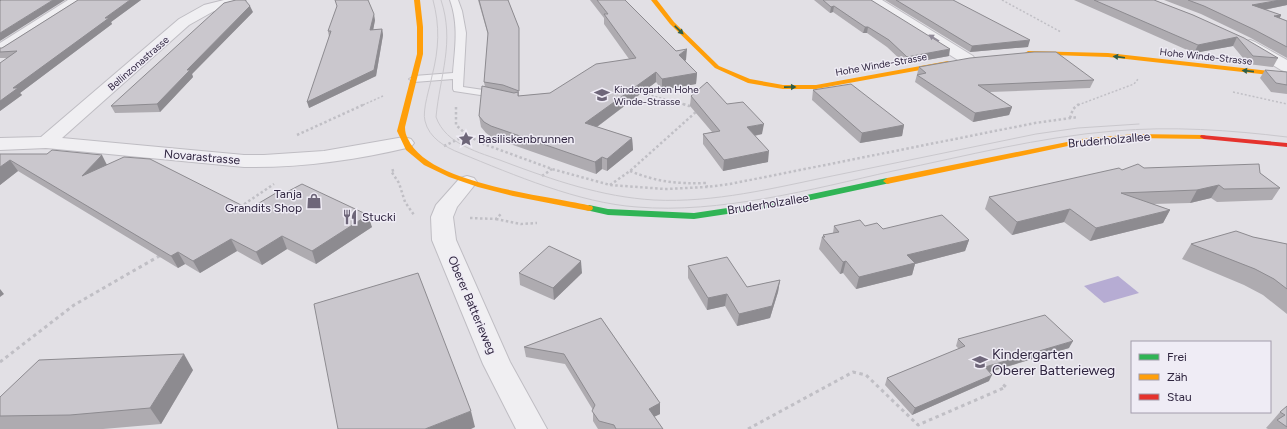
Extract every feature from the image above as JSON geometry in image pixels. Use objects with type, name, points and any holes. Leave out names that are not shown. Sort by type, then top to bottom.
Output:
[{"type":"street","points":[[0,50],[77,0]]},
{"type":"street","name":"Bellinzonastrasse","points":[[46,142],[184,22],[209,8],[239,0]]},
{"type":"street","points":[[404,143],[401,130],[420,55],[421,22],[417,0]]},
{"type":"street","name":"Hohe Winde-Strasse","points":[[654,0],[672,23],[717,67],[748,81],[783,87],[816,87],[970,59]]},
{"type":"street","points":[[873,0],[970,59]]},
{"type":"street","points":[[1237,39],[1287,67]]},
{"type":"street","name":"Hohe Winde-Strasse","points":[[1017,54],[1063,53],[1108,55],[1287,75]]},
{"type":"street","name":"Bruderholzallee","points":[[404,143],[410,151],[426,164],[467,182],[520,195],[608,212],[694,216],[788,202],[1082,141],[1135,136],[1193,136],[1238,139],[1287,145]]},
{"type":"street","name":"Novarastrasse","points":[[0,144],[46,142],[244,161],[272,162],[302,160],[404,143]]},
{"type":"street","name":"Oberer Batterieweg","points":[[467,182],[457,191],[447,205],[442,217],[444,240],[497,364],[532,429]]},
{"type":"lane","points":[[454,0],[460,20],[462,34],[457,76],[458,89],[512,99]]},
{"type":"lane","points":[[413,81],[457,76]]},
{"type":"path","points":[[1070,118],[1073,109],[1083,102],[1134,84],[1139,78],[1137,73]]},
{"type":"path","points":[[295,136],[413,81]]},
{"type":"path","points":[[458,89],[456,125],[467,135],[481,143],[552,169],[610,185],[665,189],[707,187],[1035,123],[1085,117]]},
{"type":"path","points":[[634,91],[689,106],[693,103]]},
{"type":"path","points":[[610,185],[630,171],[703,106]]},
{"type":"path","points":[[234,211],[271,186],[302,160]]},
{"type":"path","points":[[630,171],[651,180],[673,184],[706,183],[707,187]]},
{"type":"path","points":[[0,362],[74,305],[163,254]]},
{"type":"path","points":[[748,429],[853,372],[866,375],[918,425],[1006,387],[1001,383]]},
{"type":"shaded area","points":[[1118,276],[1139,293],[1104,303],[1084,286]]},
{"type":"building","points":[[1,0],[53,0],[0,33]]},
{"type":"building","points":[[78,0],[130,0],[105,18],[109,18],[13,88],[18,88],[0,101],[0,63],[17,51],[0,52],[0,48]]},
{"type":"building","points":[[236,0],[245,0],[250,6],[187,70],[190,70],[157,104],[111,106],[224,3]]},
{"type":"building","points":[[335,0],[368,0],[374,14],[370,30],[382,29],[374,70],[307,102],[331,31],[328,31],[337,6]]},
{"type":"building","points":[[479,0],[508,0],[519,28],[519,91],[503,85],[484,82],[488,33]]},
{"type":"building","points":[[597,0],[625,0],[676,51],[687,49],[679,55],[697,73],[662,79],[656,72],[585,123],[632,138],[607,159],[602,157],[595,162],[491,126],[484,122],[479,116],[482,86],[514,93],[518,92],[518,96],[550,93],[596,64],[636,58],[604,14],[608,14]]},
{"type":"building","points":[[823,0],[871,0],[950,49],[907,57],[889,40],[868,27],[865,27],[834,6],[831,7]]},
{"type":"building","points":[[896,0],[953,0],[1030,40],[972,46]]},
{"type":"building","points":[[1094,0],[1154,0],[1193,15],[1244,38],[1278,58],[1253,56],[1237,37],[1198,45]]},
{"type":"building","points":[[1188,0],[1280,0],[1252,5],[1281,15],[1274,16],[1287,21],[1287,47],[1255,30]]},
{"type":"building","points":[[1034,52],[1056,52],[1094,80],[978,85],[1012,107],[975,113],[917,75],[926,73],[919,67],[970,58]]},
{"type":"building","points":[[1265,70],[1287,72],[1287,85],[1276,83]]},
{"type":"building","points":[[707,82],[727,104],[743,102],[764,124],[747,127],[769,151],[724,160],[703,134],[720,131],[691,96]]},
{"type":"building","points":[[851,84],[904,125],[862,133],[813,90]]},
{"type":"building","points":[[52,150],[102,155],[82,176],[124,157],[150,159],[249,209],[276,193],[281,195],[302,184],[368,215],[312,251],[282,236],[256,252],[231,239],[193,261],[178,252],[171,256],[10,160],[0,167],[0,154],[47,154]]},
{"type":"building","points":[[1138,164],[1144,168],[1259,164],[1260,173],[1280,188],[1224,189],[1219,185],[1197,190],[1121,193],[1170,210],[1096,228],[1070,209],[1017,222],[989,197],[1119,168],[1122,170]]},
{"type":"building","points":[[942,215],[969,240],[907,255],[915,263],[859,277],[846,261],[843,262],[822,237],[825,237],[823,235],[839,232],[834,226],[860,220],[865,226],[877,223],[883,229]]},
{"type":"building","points":[[1236,231],[1253,237],[1287,244],[1287,289],[1274,279],[1255,269],[1191,244]]},
{"type":"building","points":[[549,246],[581,261],[553,288],[519,273]]},
{"type":"building","points":[[727,257],[747,287],[780,280],[772,306],[739,314],[727,294],[708,298],[688,266]]},
{"type":"building","points":[[418,273],[471,411],[425,429],[338,429],[314,304]]},
{"type":"building","name":"Kindergarten Oberer Batterieweg","points":[[1045,315],[1073,341],[985,367],[992,375],[915,408],[887,378],[965,346],[958,339]]},
{"type":"building","points":[[601,318],[660,403],[649,409],[663,429],[616,429],[614,425],[599,421],[592,411],[595,405],[564,354],[524,347]]},
{"type":"building","points":[[184,354],[150,408],[70,415],[0,416],[0,397],[39,360]]},
{"type":"building","points":[[1287,406],[1287,427],[1277,420],[1285,415],[1280,412]]},
{"type":"tram line","points":[[433,0],[437,19],[438,38],[424,116],[427,127],[434,137],[443,145],[454,151],[524,179],[570,194],[615,204],[637,207],[668,208],[700,207],[733,203],[798,192],[1030,142],[1114,131],[1179,129],[1244,132],[1287,137]]},
{"type":"tram line","points":[[441,0],[445,15],[447,44],[436,117],[441,127],[447,134],[455,141],[474,151],[523,169],[578,187],[616,195],[654,200],[676,200],[744,194],[1036,134],[1078,128],[1139,124]]},
{"type":"traffic: fast","points":[[589,208],[608,212],[694,216],[788,202],[887,181]]},
{"type":"traffic: slow","points":[[417,0],[421,40],[420,54],[401,127],[401,131],[409,148],[426,163],[452,175],[482,186],[513,194],[589,208]]},
{"type":"traffic: slow","points":[[654,0],[672,23],[717,67],[748,81],[783,87],[816,87],[948,63]]},
{"type":"traffic: slow","points":[[1028,53],[1108,55],[1287,75]]},
{"type":"traffic: slow","points":[[887,181],[1082,141],[1135,136],[1204,137]]},
{"type":"traffic: jam","points":[[1204,137],[1287,145]]},
{"type":"place","name":"Kindergarten Hohe Winde-Strasse","points":[[602,95]]},
{"type":"place","name":"Basiliskenbrunnen","points":[[466,139]]},
{"type":"place","name":"Tanja Grandits Shop","points":[[314,201]]},
{"type":"place","name":"Stucki","points":[[350,217]]},
{"type":"place","name":"Kindergarten Oberer Batterieweg","points":[[980,362]]}]
